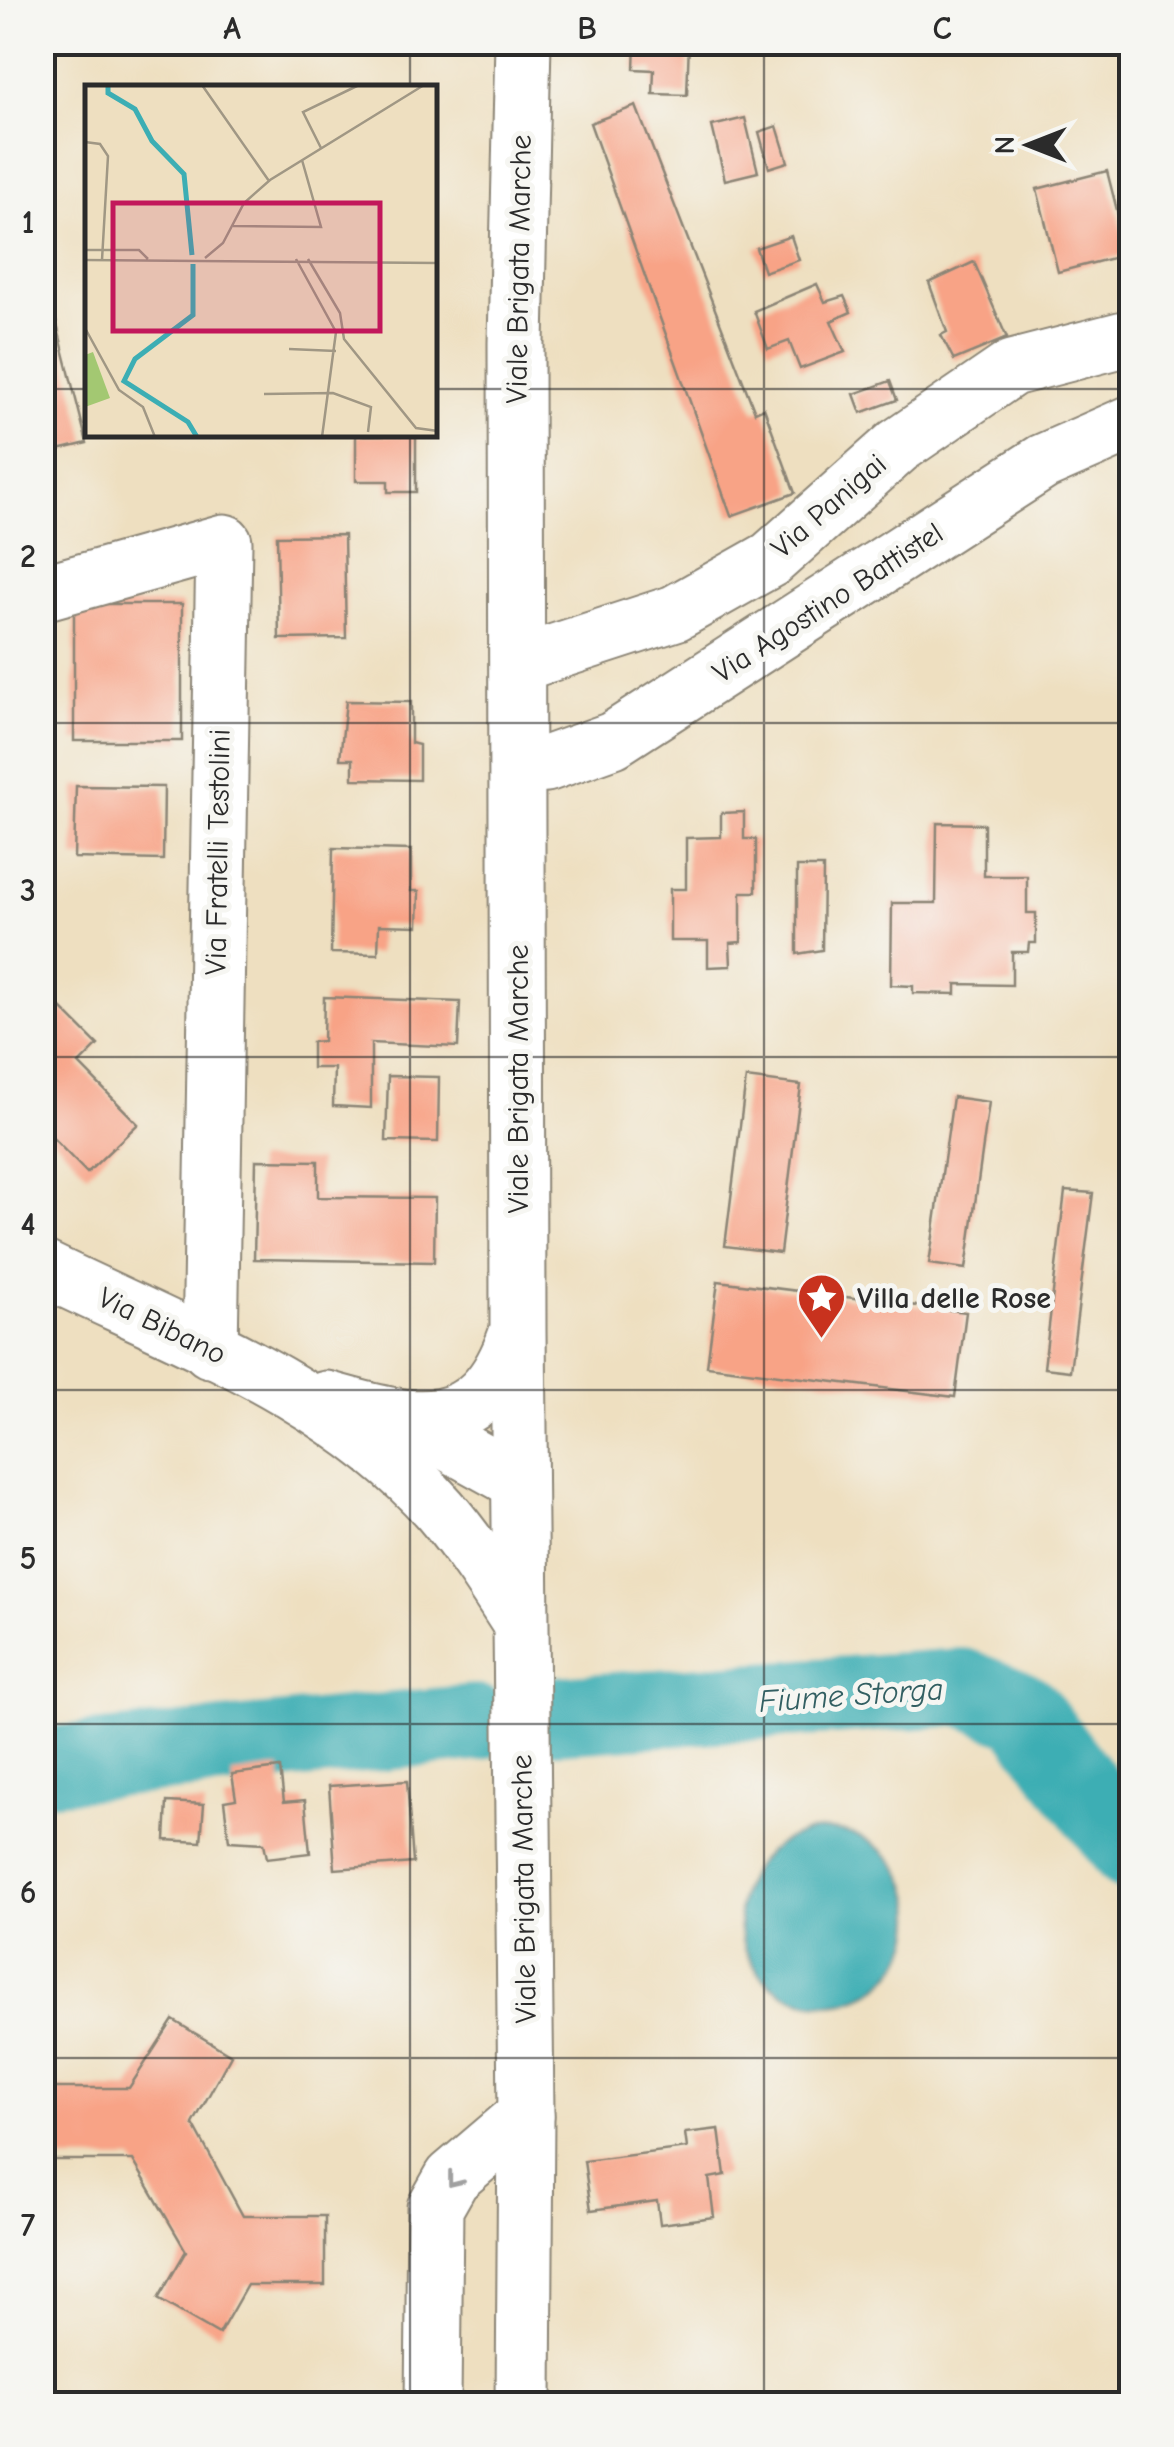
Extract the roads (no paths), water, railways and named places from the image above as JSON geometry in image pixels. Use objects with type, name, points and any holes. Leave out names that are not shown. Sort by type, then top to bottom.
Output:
[{"type":"street","name":"Viale Brigata Marche","points":[[522,42],[516,343],[518,1330],[526,2115],[524,2404]]},
{"type":"street","name":"Via Panigai","points":[[518,664],[674,613],[771,559],[898,446],[1012,368],[1132,337]]},
{"type":"street","name":"Via Agostino Battistel","points":[[518,766],[578,756],[613,740],[1043,462],[1132,423]]},
{"type":"street","name":"Via Fratelli Testolini","points":[[42,593],[224,542],[210,1350]]},
{"type":"street","name":"Via Bibano","points":[[42,1268],[280,1385],[365,1440],[439,1508],[520,1622]]},
{"type":"street","name":"Via Bibano","points":[[280,1385],[378,1414],[418,1420],[450,1416],[481,1396],[505,1368],[518,1330]]},
{"type":"street","points":[[378,1414],[443,1440],[519,1491],[498,1510],[478,1514],[439,1508]]},
{"type":"street","points":[[433,2404],[435,2208],[452,2178],[526,2115]]},
{"type":"water","points":[[826,1830],[859,1836],[888,1855],[907,1884],[913,1917],[907,1950],[888,1979],[859,1998],[826,2004],[793,1998],[764,1979],[745,1950],[739,1917],[745,1884],[764,1855],[793,1836]]},
{"type":"waterway","name":"Fiume Storga","points":[[556,1715],[962,1687],[1023,1711],[1132,1854]]},
{"type":"waterway","name":"Fiume Storga","points":[[42,1766],[474,1723]]},
{"type":"place","name":"Villa delle Rose","points":[[822,1340]]}]
